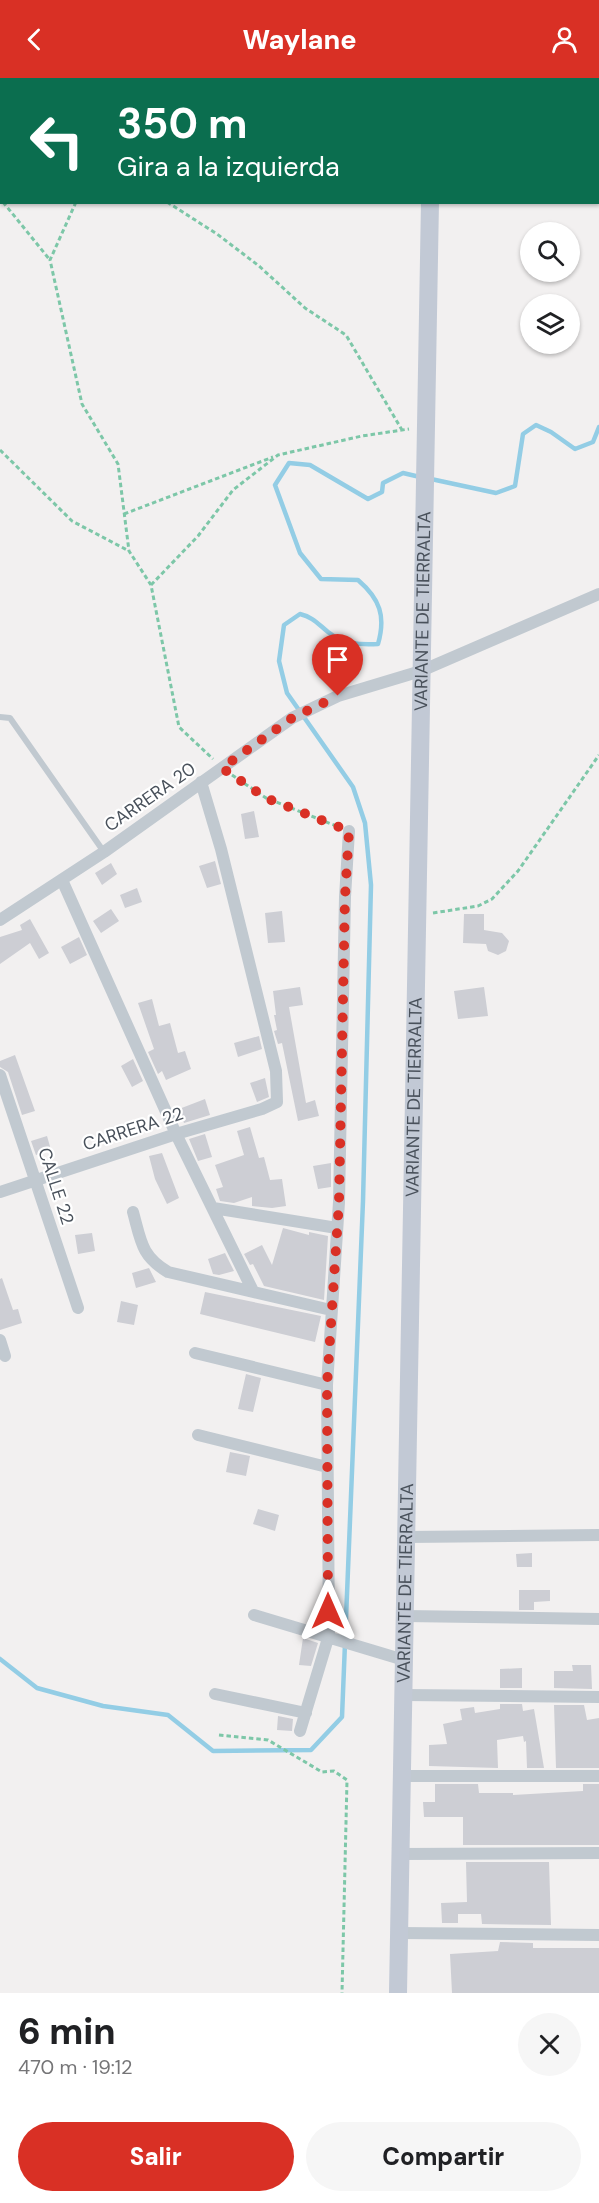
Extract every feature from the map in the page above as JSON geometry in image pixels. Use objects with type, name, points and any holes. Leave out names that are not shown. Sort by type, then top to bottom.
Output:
[{"type":"main road","name":"VARIANTE DE TIERRALTA","points":[[398,1993],[430,204]]},
{"type":"street","name":"CARRERA 20","points":[[0,920],[104,852],[292,718],[338,696],[421,671],[599,594]]},
{"type":"street","name":"CARRERA 22","points":[[0,1192],[176,1134],[262,1109],[277,1102],[276,1071],[221,849],[201,783]]},
{"type":"street","points":[[300,1731],[329,1635],[327,1385],[337,1228],[345,897],[349,831]]},
{"type":"street","points":[[62,880],[176,1134],[253,1291]]},
{"type":"street","name":"CALLE 22","points":[[0,1075],[78,1308]]},
{"type":"street","points":[[213,1208],[337,1228]]},
{"type":"street","points":[[133,1212],[144,1252],[154,1264],[168,1272],[331,1310]]},
{"type":"street","points":[[0,1340],[5,1356]]},
{"type":"street","points":[[195,1353],[327,1385]]},
{"type":"street","points":[[198,1435],[327,1467]]},
{"type":"street","points":[[407,1538],[599,1535]]},
{"type":"street","points":[[254,1615],[329,1635],[404,1660]]},
{"type":"street","points":[[405,1616],[599,1619]]},
{"type":"street","points":[[215,1694],[306,1713]]},
{"type":"street","points":[[404,1695],[599,1696]]},
{"type":"street","points":[[402,1776],[599,1776]]},
{"type":"street","points":[[401,1854],[599,1853]]},
{"type":"street","points":[[399,1933],[599,1935]]},
{"type":"lane","points":[[0,717],[10,718],[104,852]]},
{"type":"path","points":[[3,204],[50,260],[82,404],[118,464],[129,551],[151,585],[179,727],[222,768],[266,798],[349,831]]},
{"type":"path","points":[[50,260],[75,204]]},
{"type":"path","points":[[170,204],[217,234],[259,266],[305,308],[346,335],[402,430]]},
{"type":"path","points":[[124,514],[278,455],[426,427]]},
{"type":"path","points":[[0,450],[72,521],[129,551]]},
{"type":"path","points":[[151,585],[198,536],[233,490],[278,455]]},
{"type":"path","points":[[418,913],[453,911],[478,906],[492,899],[519,871],[599,755]]},
{"type":"path","points":[[219,1736],[268,1740],[322,1772],[334,1771],[347,1780],[342,1993]]},
{"type":"building","points":[[254,811],[259,837],[245,839],[241,814]]},
{"type":"building","points":[[215,861],[221,884],[207,888],[199,866]]},
{"type":"building","points":[[111,863],[117,874],[102,885],[95,873]]},
{"type":"building","points":[[137,888],[142,902],[125,908],[120,895]]},
{"type":"building","points":[[111,909],[119,921],[101,933],[93,921]]},
{"type":"building","points":[[282,911],[285,942],[268,943],[265,913]]},
{"type":"building","points":[[464,914],[484,914],[484,930],[502,933],[509,941],[506,951],[498,955],[488,951],[486,944],[463,943]]},
{"type":"building","points":[[30,919],[49,953],[39,959],[30,943],[0,964],[0,937],[22,930],[20,925]]},
{"type":"building","points":[[79,937],[87,955],[70,964],[61,947]]},
{"type":"building","points":[[300,987],[303,1005],[289,1007],[306,1103],[315,1100],[319,1116],[298,1121],[282,1043],[278,1044],[274,1031],[277,1030],[273,991]]},
{"type":"building","points":[[484,987],[488,1016],[458,1019],[454,991]]},
{"type":"building","points":[[152,999],[159,1026],[170,1023],[178,1053],[185,1051],[191,1069],[166,1080],[162,1071],[158,1074],[148,1052],[154,1049],[138,1003]]},
{"type":"building","points":[[259,1036],[262,1049],[238,1057],[234,1043]]},
{"type":"building","points":[[15,1055],[35,1111],[22,1115],[8,1072],[0,1067],[0,1061]]},
{"type":"building","points":[[133,1059],[143,1081],[132,1087],[121,1066]]},
{"type":"building","points":[[265,1078],[269,1097],[257,1102],[250,1083]]},
{"type":"building","points":[[205,1099],[210,1115],[184,1123],[179,1109]]},
{"type":"building","points":[[250,1127],[259,1158],[264,1157],[270,1180],[282,1179],[286,1206],[272,1208],[252,1206],[252,1197],[234,1203],[220,1201],[216,1189],[223,1187],[215,1165],[244,1155],[237,1131]]},
{"type":"building","points":[[205,1134],[212,1157],[198,1161],[189,1139]]},
{"type":"building","points":[[47,1136],[51,1150],[36,1155],[31,1141]]},
{"type":"building","points":[[162,1153],[179,1198],[167,1204],[155,1179],[149,1156]]},
{"type":"building","points":[[331,1163],[331,1187],[318,1189],[313,1166]]},
{"type":"building","points":[[283,1228],[309,1235],[309,1232],[328,1236],[324,1300],[264,1286],[253,1264],[250,1265],[244,1254],[262,1245],[272,1265]]},
{"type":"building","points":[[92,1233],[95,1251],[78,1254],[75,1235]]},
{"type":"building","points":[[225,1253],[234,1271],[219,1275],[213,1274],[208,1259]]},
{"type":"building","points":[[149,1268],[156,1282],[136,1288],[132,1273]]},
{"type":"building","points":[[2,1278],[13,1310],[18,1309],[22,1323],[0,1330],[0,1279]]},
{"type":"building","points":[[205,1292],[321,1316],[315,1342],[200,1314]]},
{"type":"building","points":[[121,1301],[138,1305],[134,1325],[117,1322]]},
{"type":"building","points":[[246,1374],[261,1378],[253,1412],[238,1409]]},
{"type":"building","points":[[230,1452],[250,1456],[246,1476],[226,1472]]},
{"type":"building","points":[[258,1509],[279,1515],[275,1531],[253,1524]]},
{"type":"building","points":[[532,1553],[532,1567],[517,1567],[516,1554]]},
{"type":"building","points":[[519,1590],[550,1590],[550,1601],[534,1602],[534,1610],[519,1610]]},
{"type":"building","points":[[303,1638],[318,1643],[311,1666],[299,1665]]},
{"type":"building","points":[[572,1665],[591,1665],[592,1689],[554,1688],[554,1671],[573,1671]]},
{"type":"building","points":[[522,1668],[522,1688],[500,1688],[500,1669]]},
{"type":"building","points":[[500,1704],[522,1704],[523,1711],[534,1709],[544,1768],[527,1768],[526,1741],[524,1742],[523,1736],[497,1740],[498,1768],[429,1766],[429,1745],[447,1744],[443,1724],[462,1720],[460,1709],[474,1707],[475,1713],[500,1709]]},
{"type":"building","points":[[554,1705],[584,1705],[587,1720],[599,1718],[599,1768],[556,1768]]},
{"type":"building","points":[[278,1716],[293,1719],[292,1731],[277,1730]]},
{"type":"building","points":[[435,1784],[478,1784],[479,1793],[513,1793],[513,1795],[583,1791],[583,1784],[599,1784],[599,1845],[463,1845],[463,1817],[424,1817],[423,1802],[435,1802]]},
{"type":"building","points":[[466,1862],[549,1862],[551,1925],[482,1924],[481,1914],[458,1914],[458,1923],[442,1923],[441,1903],[467,1902]]},
{"type":"building","points":[[500,1942],[533,1943],[533,1948],[599,1948],[599,1993],[452,1993],[450,1954],[498,1951]]},
{"type":"waterway","points":[[431,479],[496,493],[515,486],[523,434],[536,425],[551,432],[575,449],[593,442],[599,427]]},
{"type":"waterway","points":[[0,1659],[37,1688],[103,1706],[168,1715],[213,1751],[311,1750],[342,1717],[363,1201],[371,885],[365,823],[353,787],[287,693],[279,661],[284,625],[300,614],[312,619],[339,639],[364,644],[378,644],[381,616],[372,594],[358,580],[321,579],[300,553],[275,485],[289,463],[310,465],[368,499],[382,492],[383,483],[403,473],[420,477]]},
{"type":"route","points":[[328,1611],[327,1385],[339,1202],[345,897],[349,831],[266,798],[222,768],[292,718],[338,696]]}]
